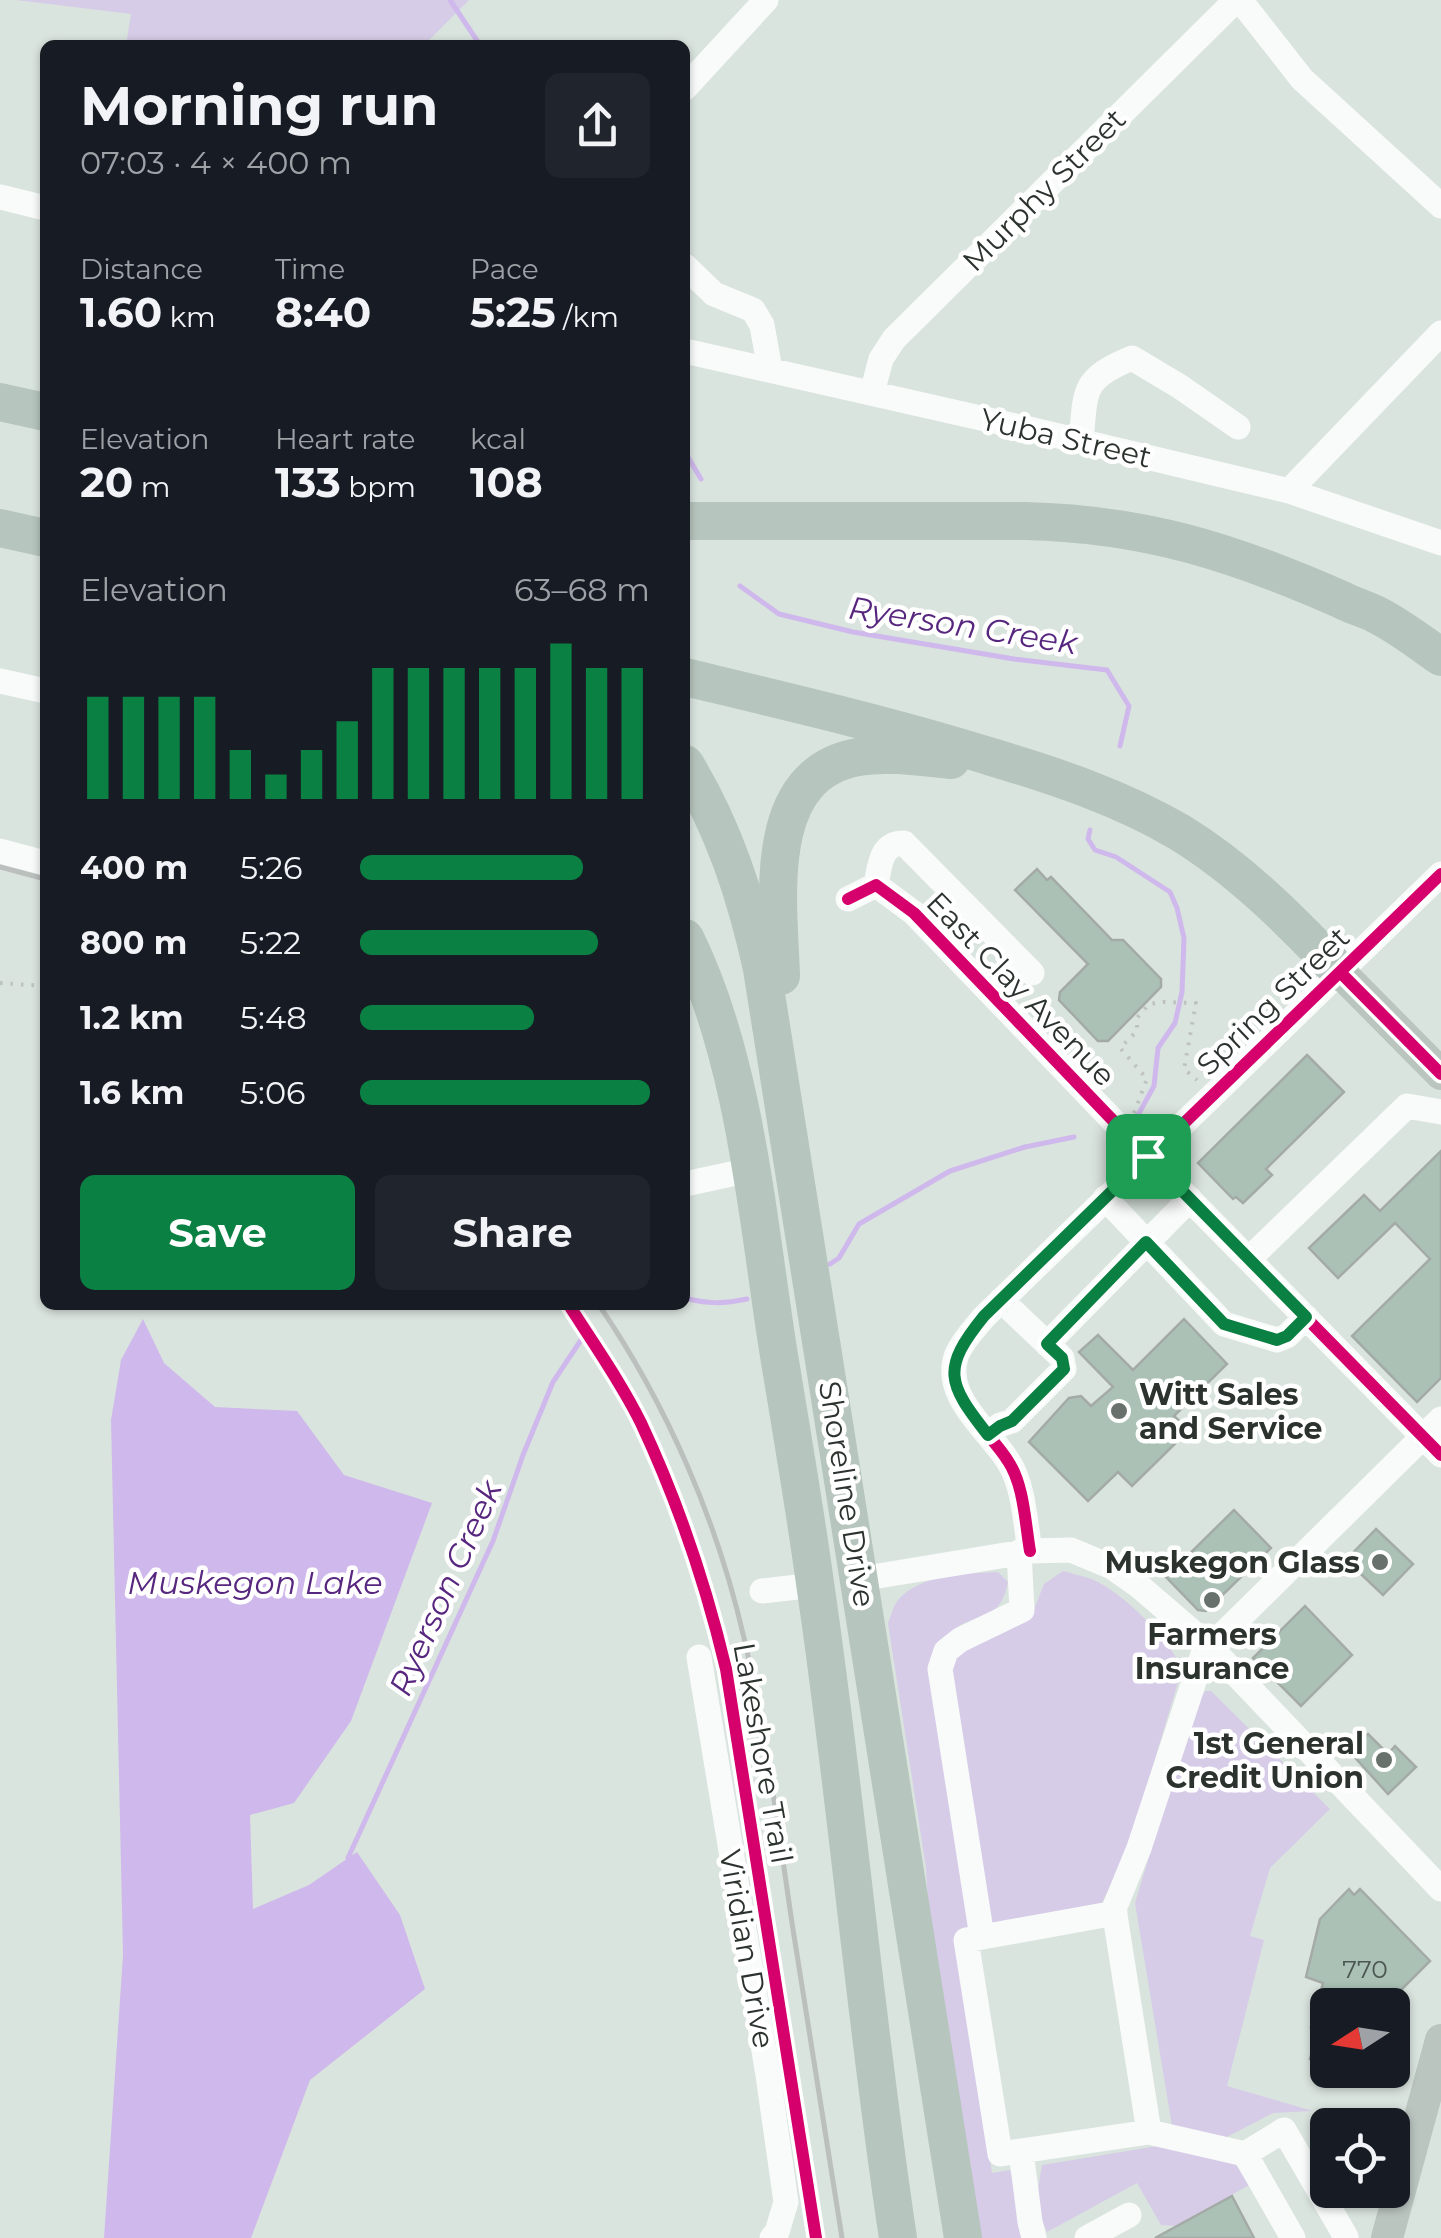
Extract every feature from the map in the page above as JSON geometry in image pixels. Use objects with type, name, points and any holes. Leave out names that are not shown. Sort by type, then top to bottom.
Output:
[{"type":"highway","points":[[0,402],[40,411]]},
{"type":"highway","points":[[690,520],[1025,521],[1130,529],[1205,546],[1304,582],[1379,616],[1441,658]]},
{"type":"highway","points":[[0,528],[40,537]]},
{"type":"highway","points":[[690,678],[920,734],[1068,780],[1132,808],[1201,847],[1255,888],[1340,972]]},
{"type":"highway","points":[[783,1088],[780,858],[788,816],[810,780],[860,756],[1022,766]]},
{"type":"highway","name":"Shoreline Drive","points":[[690,773],[737,872],[762,969],[963,2238]]},
{"type":"highway","name":"Shoreline Drive","points":[[690,950],[722,1035],[750,1170],[815,1585],[898,2238]]},
{"type":"highway","points":[[750,1170],[762,1158],[768,1158],[780,1170],[817,1394],[842,1462]]},
{"type":"highway","points":[[815,1585],[842,1703],[859,1833],[869,1852],[876,1855],[884,1856],[901,1846]]},
{"type":"highway","points":[[878,2104],[894,2085],[902,2083],[919,2087],[924,2094],[949,2238]]},
{"type":"main road","points":[[1340,972],[1441,1074]]},
{"type":"main road","points":[[1387,2238],[1441,2040]]},
{"type":"street","points":[[690,83],[766,0]]},
{"type":"street","points":[[1238,0],[1302,79],[1441,206]]},
{"type":"street","name":"Murphy Street","points":[[872,393],[882,359],[894,338],[1238,0]]},
{"type":"street","points":[[0,198],[40,207]]},
{"type":"street","points":[[690,271],[714,294],[753,310],[762,325],[770,370]]},
{"type":"street","points":[[1289,492],[1441,333]]},
{"type":"street","name":"Yuba Street","points":[[690,352],[1289,492],[1441,544]]},
{"type":"street","points":[[1080,441],[1086,392],[1104,370],[1132,358],[1238,427]]},
{"type":"street","points":[[0,681],[40,691]]},
{"type":"street","points":[[848,898],[876,885],[883,854],[897,842],[904,843],[1032,973]]},
{"type":"street","points":[[0,851],[40,862]]},
{"type":"street","name":"Spring Street","points":[[982,1937],[940,1669],[946,1651],[960,1640],[1022,1610],[1024,1551],[1017,1479],[1010,1462],[962,1399],[956,1385],[956,1356],[965,1340],[1001,1300],[1441,874]]},
{"type":"street","name":"East Clay Avenue","points":[[876,885],[914,912],[1249,1260],[1435,1436]]},
{"type":"street","points":[[1249,1260],[1407,1106],[1441,1112]]},
{"type":"street","points":[[690,1183],[750,1170]]},
{"type":"street","points":[[1105,1198],[1224,1324],[1277,1340],[1287,1336],[1306,1317]]},
{"type":"street","points":[[1047,1344],[1190,1199]]},
{"type":"street","points":[[988,1435],[1012,1421],[1064,1369],[1062,1358],[1001,1300]]},
{"type":"street","points":[[1149,2132],[1114,1910],[1140,1848],[1208,1646],[1435,1436]]},
{"type":"street","points":[[860,1579],[1024,1551],[1071,1550],[1112,1567],[1208,1646],[1441,1889]]},
{"type":"street","points":[[762,1591],[815,1585]]},
{"type":"street","name":"Viridian Drive","points":[[699,1658],[786,2202],[772,2238]]},
{"type":"street","points":[[1115,1913],[966,1940],[1000,2154],[1149,2132],[1245,2154],[1284,2130],[1344,2238]]},
{"type":"street","points":[[1021,2151],[1034,2238]]},
{"type":"street","points":[[1245,2154],[1293,2238]]},
{"type":"street","points":[[1087,2238],[1129,2215]]},
{"type":"path","points":[[0,983],[40,986]]},
{"type":"path","points":[[1132,1116],[1147,1078],[1120,1048],[1137,1031],[1137,1018],[1149,1004],[1196,1003],[1184,1069],[1197,1080]]},
{"type":"shaded area","points":[[16,0],[469,0],[429,40],[127,40],[131,14]]},
{"type":"shaded area","points":[[1063,1571],[1094,1580],[1132,1606],[1167,1644],[1182,1669],[1128,1849],[1099,1909],[990,1926],[951,1668],[962,1648],[1033,1612],[1044,1584]]},
{"type":"shaded area","points":[[998,1572],[1008,1582],[995,1609],[956,1628],[936,1645],[974,1929],[955,1933],[992,2173],[1010,2170],[1026,2238],[974,2238],[933,1982],[926,1868],[888,1623],[898,1600],[918,1585],[944,1577]]},
{"type":"shaded area","points":[[1205,1691],[1211,1691],[1330,1809],[1270,1868],[1250,1936],[1264,1940],[1227,2086],[1310,2111],[1273,2113],[1221,2140],[1172,2126],[1135,1903],[1193,1711]]},
{"type":"shaded area","points":[[1158,2146],[1234,2162],[1249,2185],[1177,2226],[1161,2225],[1137,2183],[1047,2232],[1038,2199],[1042,2165]]},
{"type":"water","name":"Muskegon Lake","points":[[143,1319],[164,1363],[215,1407],[297,1411],[344,1475],[432,1503],[351,1721],[294,1803],[250,1815],[253,1909],[309,1885],[357,1852],[400,1915],[425,1989],[310,2080],[251,2238],[104,2238],[123,1955],[111,1420],[121,1360]]},
{"type":"building","points":[[1037,869],[1047,880],[1051,877],[1112,940],[1123,940],[1161,979],[1161,987],[1108,1041],[1098,1041],[1059,1000],[1060,992],[1088,964],[1015,890]]},
{"type":"building","points":[[1307,1055],[1344,1092],[1266,1169],[1272,1175],[1243,1203],[1233,1199],[1198,1163]]},
{"type":"building","points":[[1441,1151],[1441,1378],[1417,1402],[1352,1336],[1430,1259],[1395,1223],[1338,1278],[1309,1248],[1364,1195],[1380,1211]]},
{"type":"building","name":"Witt Sales and Service","points":[[1184,1319],[1227,1364],[1174,1416],[1189,1430],[1132,1486],[1118,1472],[1088,1501],[1029,1442],[1069,1398],[1081,1396],[1091,1406],[1113,1387],[1079,1352],[1098,1335],[1133,1370]]},
{"type":"building","points":[[1234,1510],[1271,1548],[1206,1611],[1198,1610],[1166,1577]]},
{"type":"building","name":"Muskegon Glass","points":[[1376,1529],[1413,1564],[1383,1595],[1346,1560]]},
{"type":"building","points":[[1305,1606],[1352,1655],[1301,1706],[1253,1658]]},
{"type":"building","name":"1st General Credit Union","points":[[1368,1734],[1388,1754],[1395,1746],[1416,1767],[1388,1794],[1350,1752]]},
{"type":"building","points":[[1349,1889],[1354,1895],[1360,1889],[1430,1961],[1403,1988],[1322,1988],[1323,1983],[1306,1977],[1320,1919]]},
{"type":"building","points":[[1232,2196],[1254,2238],[1155,2238]]},
{"type":"waterway","name":"Ryerson Creek","points":[[450,0],[477,40]]},
{"type":"waterway","name":"Ryerson Creek","points":[[690,460],[701,479]]},
{"type":"waterway","name":"Ryerson Creek","points":[[740,586],[779,614],[853,632],[1107,670],[1129,706],[1120,746]]},
{"type":"waterway","name":"Ryerson Creek","points":[[1090,830],[1088,839],[1095,850],[1116,857],[1170,892],[1184,938],[1182,992],[1175,1023],[1158,1048],[1154,1086],[1138,1115]]},
{"type":"waterway","name":"Ryerson Creek","points":[[830,1264],[839,1258],[859,1224],[950,1171],[1025,1147],[1074,1137]]},
{"type":"waterway","name":"Ryerson Creek","points":[[690,1299],[716,1303],[747,1299]]},
{"type":"waterway","name":"Ryerson Creek","points":[[348,1858],[493,1541],[553,1382],[583,1337]]},
{"type":"railway","points":[[0,867],[40,878]]},
{"type":"railway","points":[[602,1310],[668,1423],[704,1507],[733,1594],[765,1744],[842,2238]]},
{"type":"cycle path","points":[[1030,1551],[1013,1471],[969,1412],[956,1384],[954,1369],[962,1344],[984,1317],[1441,874]]},
{"type":"cycle path","points":[[848,899],[876,885],[914,913],[1441,1455]]},
{"type":"cycle path","points":[[1340,972],[1441,1074]]},
{"type":"cycle path","name":"Lakeshore Trail","points":[[572,1310],[641,1423],[690,1544],[718,1638],[816,2238]]},
{"type":"place","name":"Witt Sales and Service","points":[[1119,1411]]},
{"type":"place","name":"Muskegon Glass","points":[[1380,1562]]},
{"type":"place","name":"Farmers Insurance","points":[[1212,1600]]},
{"type":"place","name":"1st General Credit Union","points":[[1384,1760]]},
{"type":"route","points":[[1148,1156],[1306,1317],[1287,1336],[1277,1340],[1224,1324],[1146,1242],[1047,1344],[1062,1358],[1064,1369],[1012,1421],[988,1435],[956,1385],[956,1356],[965,1340],[984,1316],[1148,1156]]}]
